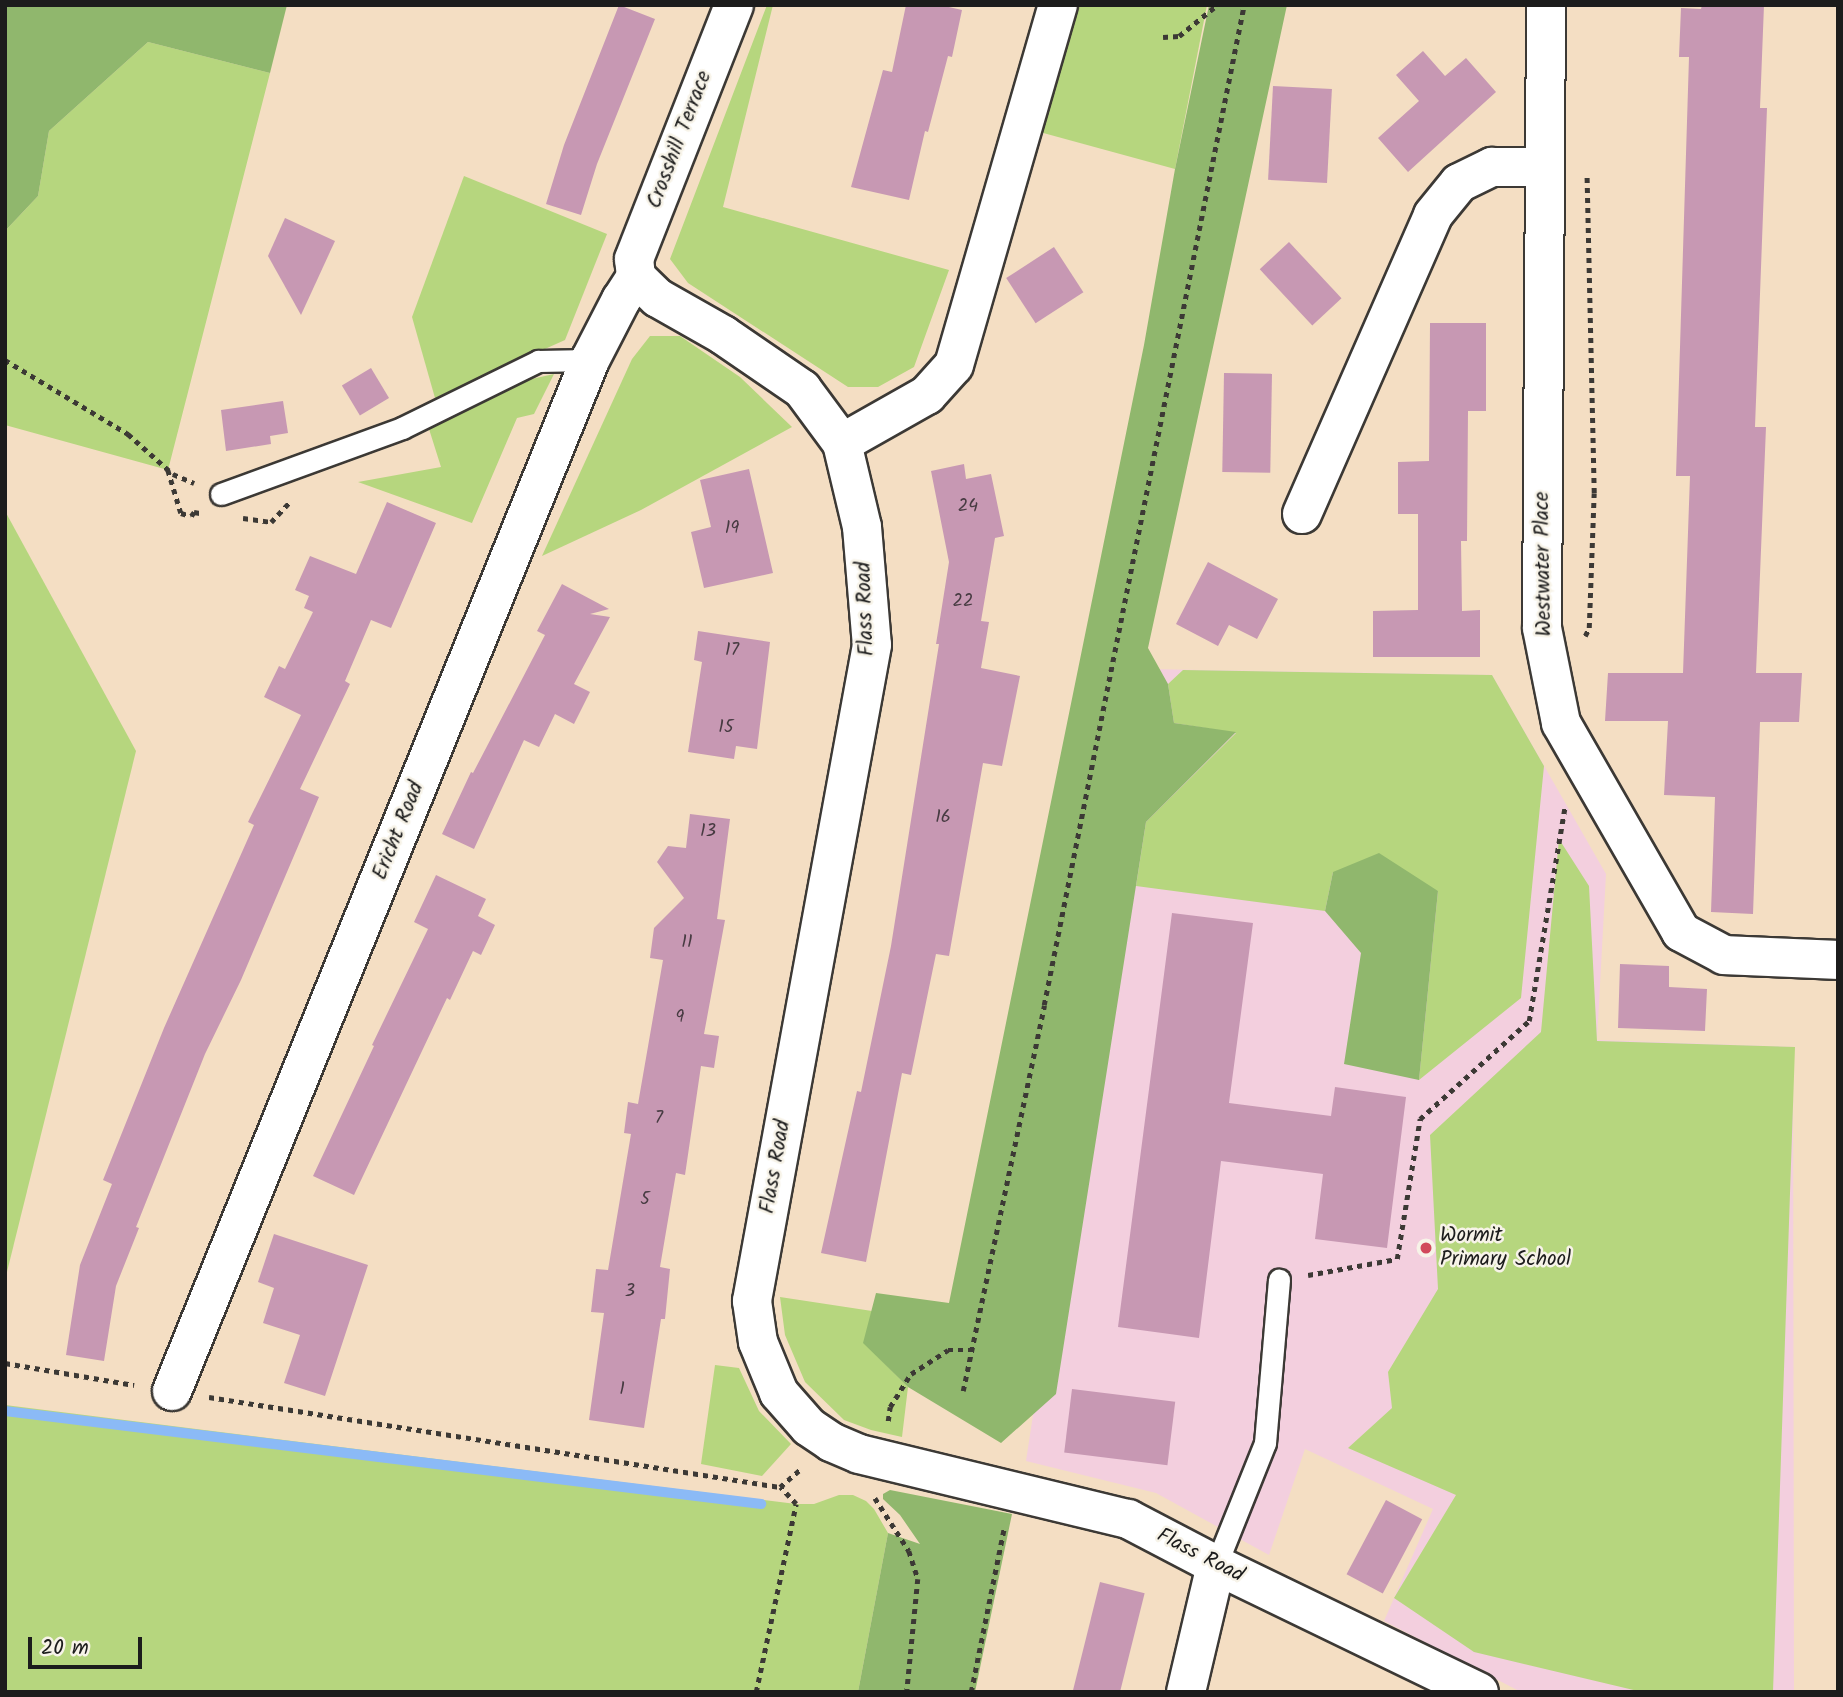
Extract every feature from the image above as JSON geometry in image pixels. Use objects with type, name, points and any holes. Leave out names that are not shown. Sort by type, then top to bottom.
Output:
[{"type":"street","name":"Crosshill Terrace","points":[[636,277],[634,259],[734,5]]},
{"type":"street","points":[[842,443],[927,395],[954,365],[1058,5]]},
{"type":"street","name":"Westwater Place","points":[[1546,5],[1542,628],[1561,723],[1681,932],[1724,955],[1838,960]]},
{"type":"street","points":[[1303,514],[1433,215],[1459,183],[1492,167],[1545,167]]},
{"type":"street","name":"Ericht Road","points":[[172,1391],[590,360],[636,277]]},
{"type":"street","name":"Flass Road","points":[[636,277],[658,298],[723,335],[802,389],[842,443],[862,527],[872,645],[752,1301],[758,1342],[770,1377],[791,1410],[831,1442],[886,1462],[1128,1519],[1216,1565],[1479,1692]]},
{"type":"street","points":[[1186,1692],[1216,1565]]},
{"type":"lane","points":[[221,494],[402,428],[538,360],[590,360]]},
{"type":"lane","points":[[1216,1565],[1265,1443],[1279,1280]]},
{"type":"path","points":[[1163,37],[1179,36],[1217,5]]},
{"type":"path","points":[[962,1391],[1044,1005],[1244,5]]},
{"type":"path","points":[[1583,639],[1589,628],[1594,493],[1587,166]]},
{"type":"path","points":[[5,360],[128,434],[173,474],[221,494]]},
{"type":"path","points":[[1279,1280],[1397,1259],[1420,1119],[1529,1021],[1574,746]]},
{"type":"path","points":[[887,1431],[890,1407],[911,1374],[948,1350],[971,1350]]},
{"type":"path","points":[[5,1363],[780,1487],[796,1504],[756,1692]]},
{"type":"path","points":[[780,1487],[831,1442]]},
{"type":"path","points":[[874,1486],[875,1500],[909,1551],[918,1579],[908,1692]]},
{"type":"path","points":[[971,1692],[1012,1492]]},
{"type":"shaded area","name":"Wormit Primary School","points":[[1147,669],[1492,675],[1606,874],[1597,1040],[1793,1047],[1794,1692],[1521,1692],[1384,1621],[1433,1509],[1305,1449],[1269,1555],[1156,1493],[1026,1461]]},
{"type":"green space","points":[[5,5],[287,5],[270,73],[148,42],[49,131],[38,196],[5,231]]},
{"type":"green space","points":[[767,5],[773,5],[723,207],[949,270],[914,367],[878,387],[848,387],[688,283],[670,259]]},
{"type":"green space","points":[[1074,5],[1207,5],[1175,169],[1036,131]]},
{"type":"green space","points":[[1209,5],[1287,5],[1148,648],[1168,684],[1174,723],[1236,732],[1146,822],[1056,1394],[1001,1443],[908,1387],[863,1343],[876,1293],[949,1303],[1144,345],[1175,169]]},
{"type":"green space","points":[[148,42],[270,73],[168,470],[5,425],[5,231],[38,196],[49,131]]},
{"type":"green space","points":[[464,176],[607,234],[565,340],[435,398],[412,317]]},
{"type":"green space","points":[[650,336],[680,336],[740,377],[792,427],[641,510],[542,556],[632,359]]},
{"type":"green space","points":[[554,374],[534,414],[517,418],[472,523],[358,482],[441,467],[429,429],[518,382]]},
{"type":"green space","points":[[5,511],[136,751],[5,1280]]},
{"type":"green space","points":[[1183,670],[1492,675],[1544,766],[1521,998],[1419,1080],[1438,891],[1333,872],[1325,911],[1136,886],[1146,822],[1236,733],[1174,723],[1168,684]]},
{"type":"green space","points":[[1559,839],[1589,886],[1597,1041],[1795,1047],[1773,1692],[1642,1692],[1474,1652],[1394,1598],[1456,1495],[1348,1448],[1392,1408],[1388,1372],[1438,1289],[1430,1135],[1541,1032]]},
{"type":"green space","points":[[1379,853],[1438,891],[1419,1080],[1344,1064],[1361,953],[1325,911],[1333,872]]},
{"type":"green space","points":[[780,1297],[872,1311],[864,1343],[908,1387],[902,1437],[844,1420],[805,1382],[785,1335]]},
{"type":"green space","points":[[715,1365],[739,1368],[759,1411],[791,1444],[762,1476],[701,1464]]},
{"type":"green space","points":[[5,1405],[796,1504],[814,1504],[839,1495],[853,1495],[866,1501],[874,1509],[888,1533],[858,1692],[5,1692]]},
{"type":"green space","points":[[890,1490],[1012,1514],[975,1692],[858,1692],[888,1533],[920,1544],[900,1515],[883,1499],[883,1494]]},
{"type":"building","points":[[619,5],[655,19],[597,164],[581,215],[546,204],[564,145]]},
{"type":"building","points":[[906,5],[940,5],[962,10],[952,57],[948,56],[928,132],[925,131],[909,200],[851,187],[883,70],[892,72]]},
{"type":"building","points":[[1702,5],[1764,5],[1760,108],[1767,108],[1755,427],[1766,427],[1756,673],[1802,673],[1799,722],[1760,722],[1753,914],[1711,912],[1715,797],[1664,795],[1668,721],[1605,721],[1608,673],[1683,673],[1690,476],[1676,476],[1689,57],[1679,57],[1681,8],[1701,9]]},
{"type":"building","points":[[1423,51],[1445,76],[1466,58],[1496,92],[1408,172],[1378,138],[1419,101],[1396,75]]},
{"type":"building","points":[[1273,86],[1332,89],[1327,183],[1268,180]]},
{"type":"building","points":[[285,218],[335,241],[301,315],[268,256]]},
{"type":"building","points":[[1289,242],[1342,298],[1312,326],[1260,269]]},
{"type":"building","points":[[1054,247],[1083,292],[1036,323],[1006,278]]},
{"type":"building","points":[[1430,323],[1486,323],[1486,411],[1468,411],[1467,541],[1461,541],[1462,611],[1480,610],[1480,657],[1373,657],[1373,611],[1418,610],[1418,514],[1398,514],[1398,462],[1429,461]]},
{"type":"building","points":[[371,368],[389,398],[360,416],[342,386]]},
{"type":"building","points":[[1224,373],[1272,374],[1270,473],[1222,472]]},
{"type":"building","points":[[283,401],[288,433],[270,436],[271,444],[226,451],[221,410]]},
{"type":"building","points":[[964,464],[966,479],[991,474],[1004,536],[995,538],[981,621],[989,622],[981,668],[1020,676],[1002,766],[983,763],[949,956],[936,954],[911,1075],[902,1073],[866,1262],[821,1253],[857,1091],[861,1092],[891,946],[939,644],[936,644],[949,562],[931,471]]},
{"type":"building","points":[[749,469],[773,573],[704,588],[691,532],[711,527],[700,480]]},
{"type":"building","points":[[387,502],[436,523],[391,628],[371,620],[345,681],[350,684],[300,789],[319,797],[241,980],[205,1054],[136,1227],[139,1228],[116,1286],[104,1361],[66,1355],[80,1265],[112,1184],[103,1180],[164,1028],[254,825],[248,822],[301,715],[264,697],[279,666],[285,669],[313,612],[304,608],[309,596],[295,590],[310,556],[356,574]]},
{"type":"building","points":[[1208,562],[1278,599],[1257,639],[1229,625],[1218,646],[1176,624]]},
{"type":"building","points":[[562,584],[609,609],[590,614],[610,617],[574,684],[590,692],[574,724],[555,714],[539,747],[524,740],[474,849],[442,834],[471,772],[473,773],[545,635],[537,631]]},
{"type":"building","points":[[698,631],[770,642],[757,749],[736,746],[734,759],[688,752],[702,662],[694,660]]},
{"type":"building","points":[[690,814],[730,819],[717,919],[725,920],[704,1034],[719,1036],[714,1068],[701,1066],[685,1175],[676,1173],[660,1267],[670,1269],[665,1319],[661,1319],[644,1428],[589,1420],[604,1313],[591,1312],[596,1269],[608,1270],[631,1134],[624,1133],[628,1102],[638,1104],[663,960],[650,958],[654,928],[684,898],[657,862],[668,846],[686,848]]},
{"type":"building","points":[[436,875],[486,899],[478,916],[495,925],[481,955],[473,951],[450,1000],[447,998],[354,1195],[313,1176],[428,929],[414,922]]},
{"type":"building","points":[[1172,913],[1253,923],[1229,1103],[1331,1116],[1335,1087],[1406,1097],[1387,1248],[1315,1239],[1323,1174],[1221,1161],[1199,1338],[1118,1327]]},
{"type":"building","points":[[1620,964],[1669,966],[1669,987],[1707,989],[1705,1031],[1618,1028]]},
{"type":"building","points":[[274,1234],[368,1265],[325,1396],[284,1383],[300,1335],[263,1323],[274,1288],[258,1282]]},
{"type":"building","points":[[1072,1389],[1175,1402],[1167,1465],[1064,1453]]},
{"type":"building","points":[[1386,1500],[1422,1519],[1383,1593],[1347,1574]]},
{"type":"building","points":[[1100,1582],[1145,1593],[1120,1692],[1073,1692]]},
{"type":"waterway","points":[[5,1411],[761,1504]]},
{"type":"place","name":"Wormit Primary School","points":[[1426,1248]]}]
